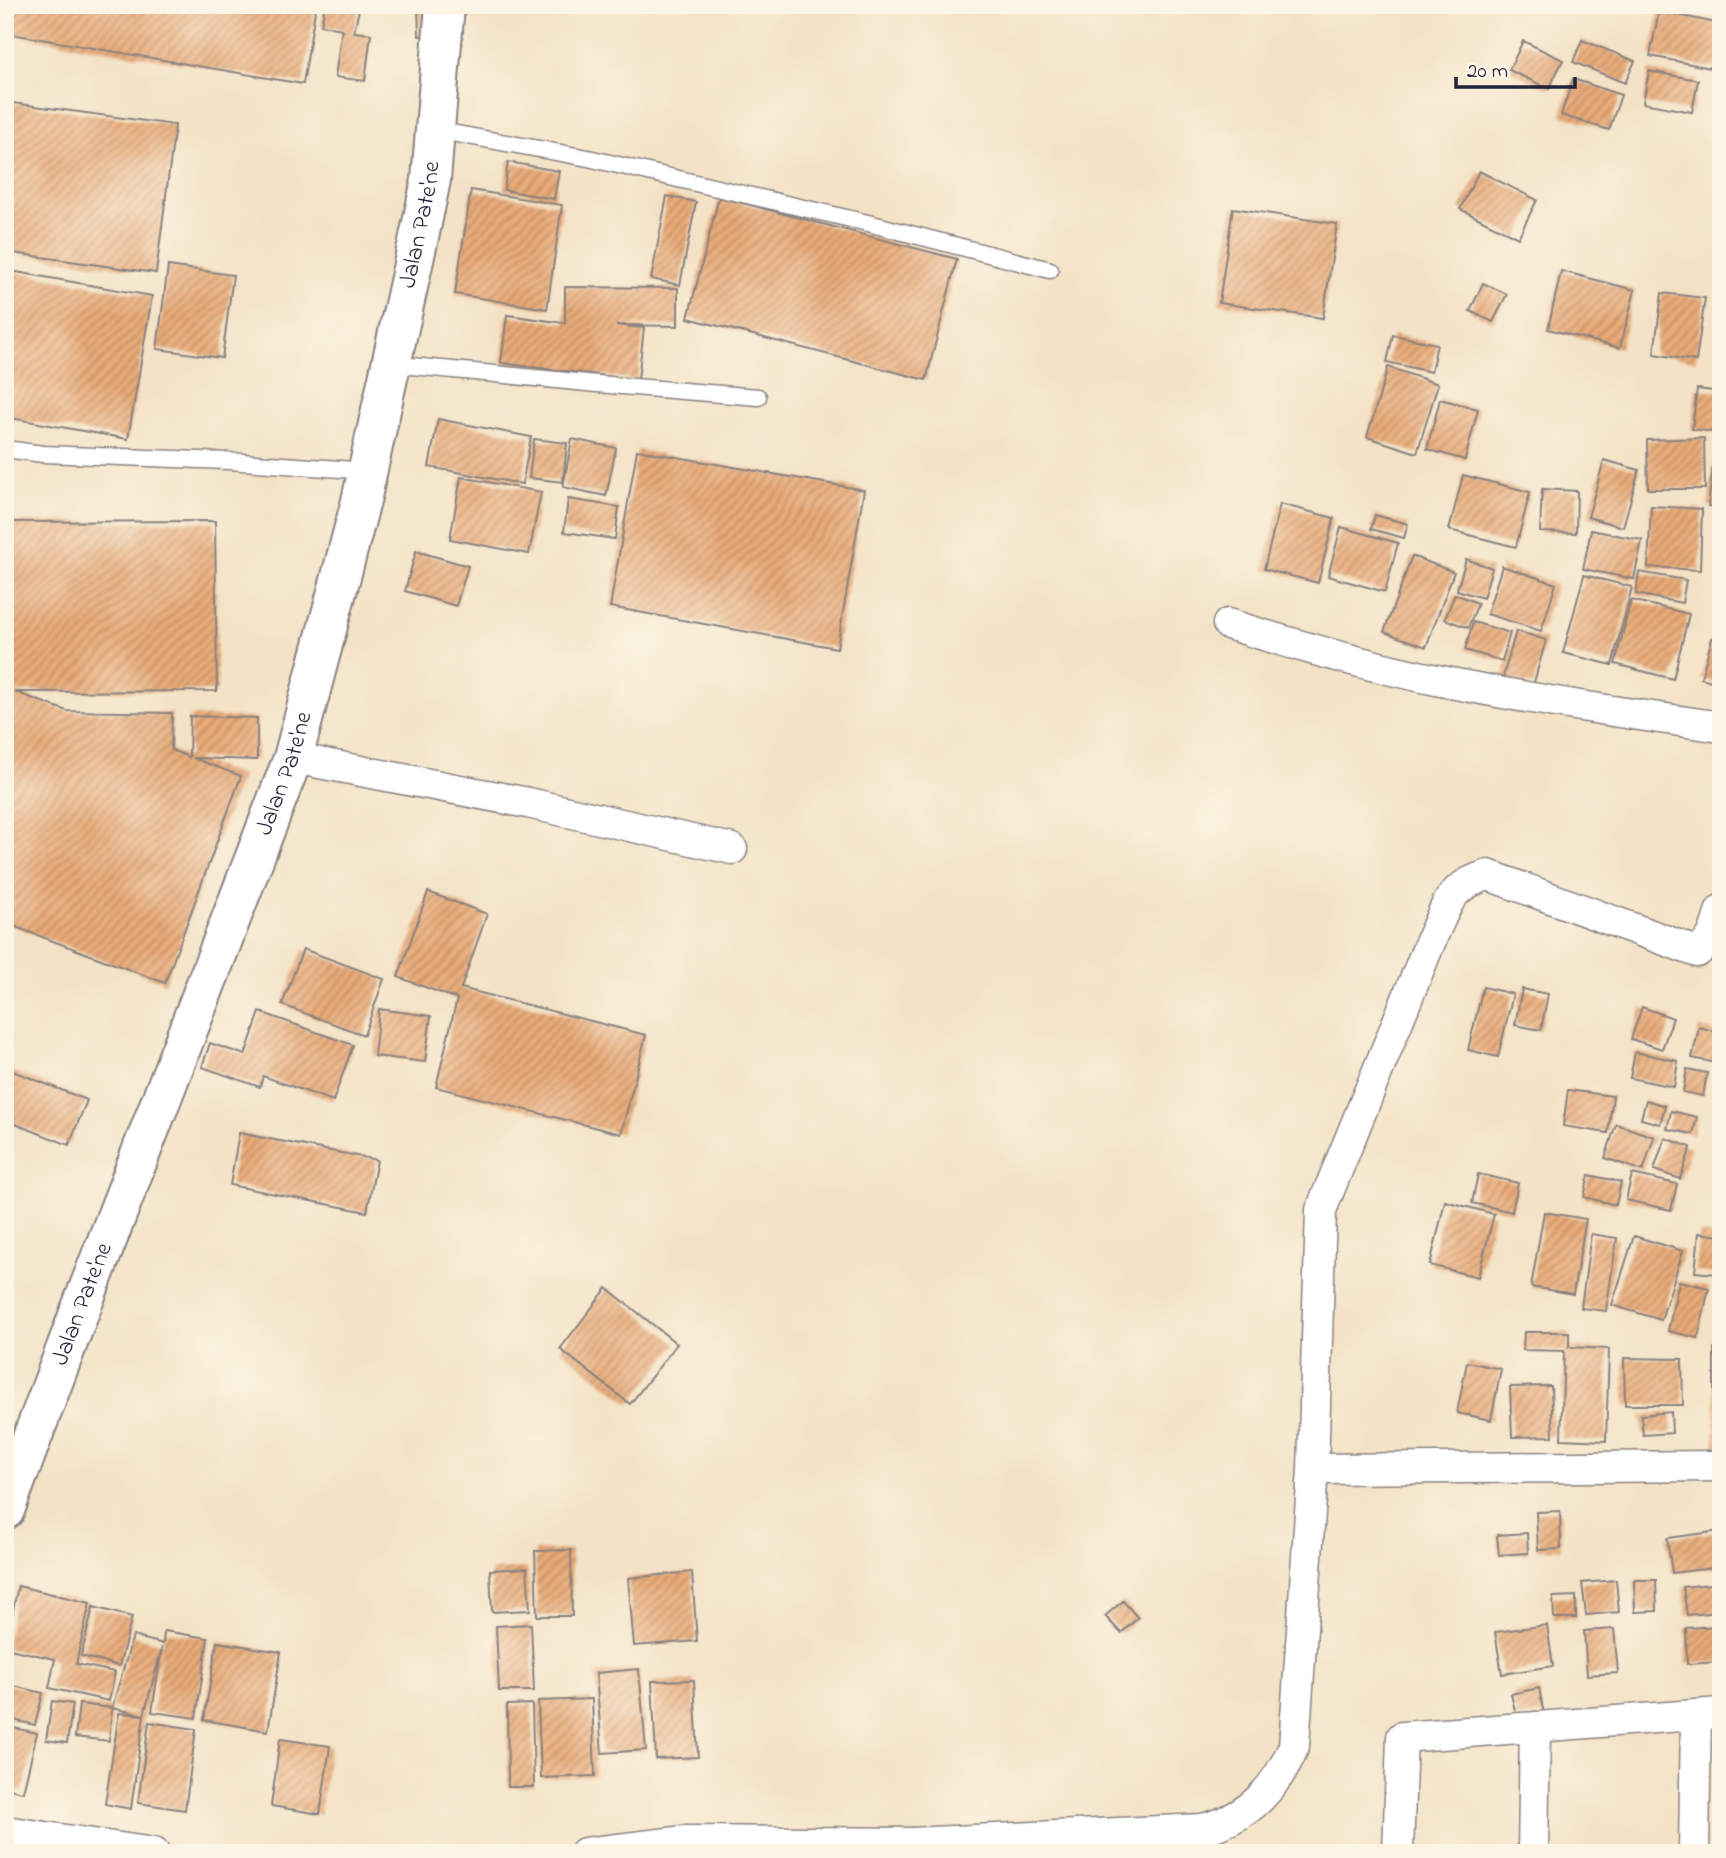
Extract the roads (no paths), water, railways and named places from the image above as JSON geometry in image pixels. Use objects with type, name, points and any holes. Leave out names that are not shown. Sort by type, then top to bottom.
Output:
[{"type":"street","name":"Jalan Pate'ne","points":[[5,1510],[293,758],[368,471],[431,180],[445,5]]},
{"type":"street","points":[[1228,624],[1301,647],[1449,683],[1608,711],[1721,727]]},
{"type":"street","points":[[293,758],[528,803],[732,849]]},
{"type":"street","points":[[585,1853],[685,1841],[910,1843],[1202,1829],[1228,1821],[1262,1798],[1281,1773],[1294,1746],[1313,1469],[1321,1210],[1452,894],[1471,881],[1488,875],[1697,952],[1708,944],[1721,910]]},
{"type":"street","points":[[1313,1469],[1721,1466]]},
{"type":"street","points":[[1398,1853],[1402,1737],[1708,1714],[1694,1853]]},
{"type":"street","points":[[1533,1853],[1535,1727]]},
{"type":"street","points":[[5,1831],[154,1853]]},
{"type":"lane","points":[[435,130],[588,158],[872,224],[1050,270]]},
{"type":"lane","points":[[391,364],[758,397]]},
{"type":"lane","points":[[5,449],[43,454],[228,461],[368,471]]}]
